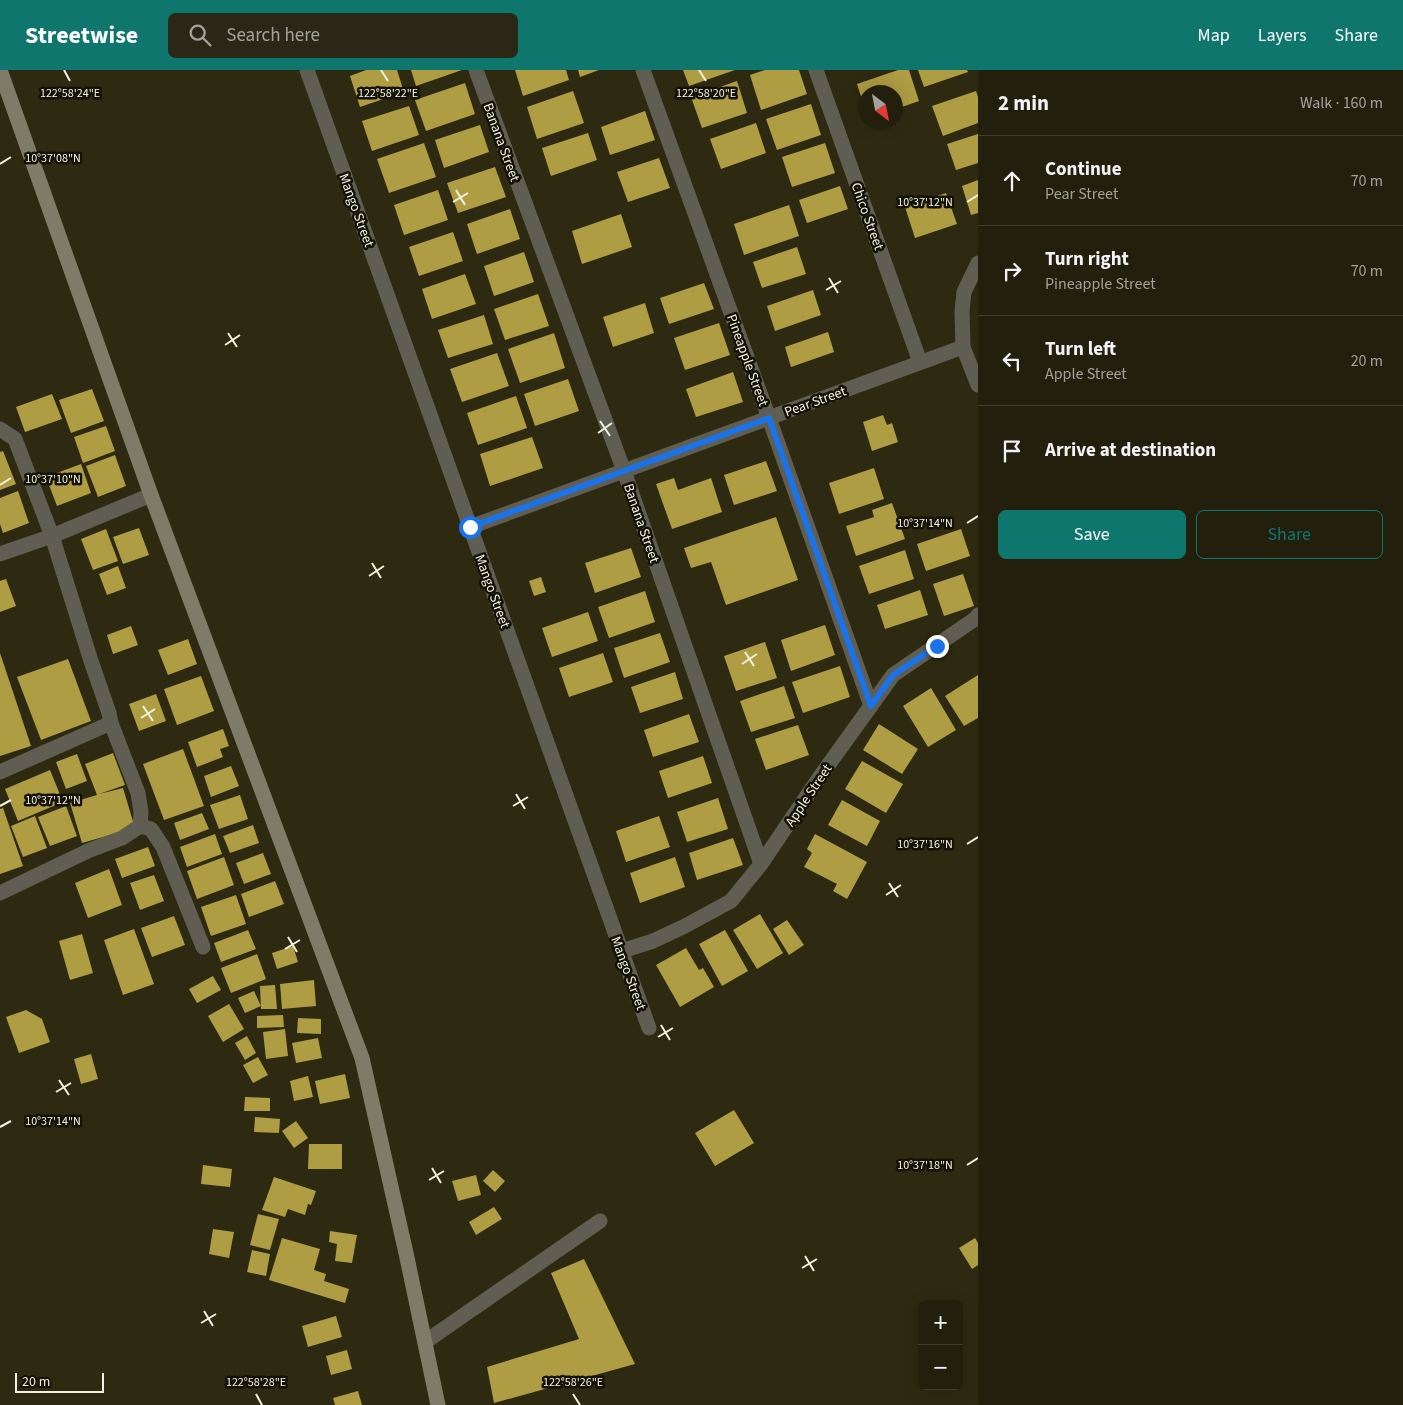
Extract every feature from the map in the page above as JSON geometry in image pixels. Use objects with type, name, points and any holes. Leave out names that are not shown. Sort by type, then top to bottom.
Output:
[{"type":"street","points":[[0,70],[151,495],[362,1058],[438,1405]]},
{"type":"street","name":"Mango Street","points":[[307,70],[649,1028]]},
{"type":"street","name":"Banana Street","points":[[476,70],[624,471],[762,864]]},
{"type":"street","name":"Pineapple Street","points":[[643,70],[871,706]]},
{"type":"street","name":"Chico Street","points":[[816,70],[920,362]]},
{"type":"street","points":[[978,263],[964,292],[962,311],[963,347],[978,385]]},
{"type":"street","name":"Pear Street","points":[[470,527],[963,347]]},
{"type":"street","points":[[0,429],[15,439],[52,536],[111,723],[138,793],[141,812],[140,826]]},
{"type":"street","points":[[0,554],[52,536],[151,495]]},
{"type":"street","name":"Apple Street","points":[[622,951],[653,941],[731,901],[762,864],[819,778],[893,675],[975,619],[978,615]]},
{"type":"street","points":[[0,772],[111,723]]},
{"type":"street","points":[[0,893],[90,850],[122,838],[140,826]]},
{"type":"street","points":[[140,826],[150,829],[163,847],[203,947]]},
{"type":"street","points":[[425,1342],[600,1221]]},
{"type":"building","points":[[366,70],[397,70],[404,92],[360,107],[350,76]]},
{"type":"building","points":[[411,70],[462,70],[416,86]]},
{"type":"building","points":[[515,70],[566,70],[569,80],[523,96]]},
{"type":"building","points":[[578,70],[599,70],[580,77]]},
{"type":"building","points":[[683,70],[735,70],[689,86]]},
{"type":"building","points":[[765,70],[799,70],[807,94],[761,110],[750,75]]},
{"type":"building","points":[[898,70],[909,70],[919,101],[903,107],[903,85],[858,85],[858,87],[857,84]]},
{"type":"building","points":[[918,70],[967,70],[968,72],[924,87]]},
{"type":"building","points":[[737,81],[747,113],[702,128],[691,97]]},
{"type":"building","points":[[465,83],[475,114],[426,131],[415,100]]},
{"type":"building","points":[[573,91],[584,123],[537,139],[527,107]]},
{"type":"building","points":[[976,91],[978,97],[978,123],[943,136],[932,106]]},
{"type":"building","points":[[811,104],[821,135],[777,150],[766,119]]},
{"type":"building","points":[[409,106],[419,135],[372,151],[362,121]]},
{"type":"building","points":[[645,111],[655,140],[610,155],[601,127]]},
{"type":"building","points":[[756,123],[766,153],[721,169],[710,139]]},
{"type":"building","points":[[480,125],[489,152],[444,168],[435,140]]},
{"type":"building","points":[[588,133],[597,160],[551,176],[542,148]]},
{"type":"building","points":[[978,134],[978,163],[956,170],[947,144]]},
{"type":"building","points":[[424,143],[436,177],[389,193],[377,159]]},
{"type":"building","points":[[825,143],[835,173],[792,187],[782,157]]},
{"type":"building","points":[[659,158],[670,188],[628,202],[617,172]]},
{"type":"building","points":[[495,167],[506,197],[458,213],[447,183]]},
{"type":"building","points":[[978,180],[978,213],[971,215],[962,186]]},
{"type":"building","points":[[840,186],[848,209],[807,223],[799,200]]},
{"type":"building","points":[[438,190],[448,220],[404,235],[394,205]]},
{"type":"building","points":[[946,193],[957,224],[915,238],[905,207]]},
{"type":"building","points":[[789,205],[799,236],[744,255],[734,224]]},
{"type":"building","points":[[510,209],[520,239],[477,254],[467,224]]},
{"type":"building","points":[[621,214],[632,247],[582,264],[572,231]]},
{"type":"building","points":[[453,232],[463,261],[419,276],[409,247]]},
{"type":"building","points":[[797,247],[806,274],[762,288],[753,262]]},
{"type":"building","points":[[524,252],[534,282],[494,296],[484,266]]},
{"type":"building","points":[[465,274],[476,304],[432,319],[422,289]]},
{"type":"building","points":[[704,283],[714,309],[669,324],[660,298]]},
{"type":"building","points":[[813,290],[821,315],[775,331],[767,306]]},
{"type":"building","points":[[538,294],[549,326],[505,340],[494,309]]},
{"type":"building","points":[[645,303],[654,333],[613,347],[603,317]]},
{"type":"building","points":[[484,315],[493,344],[448,358],[438,330]]},
{"type":"building","points":[[719,323],[730,355],[685,370],[674,338]]},
{"type":"building","points":[[828,332],[834,352],[791,367],[785,347]]},
{"type":"building","points":[[554,333],[565,368],[520,383],[508,349]]},
{"type":"building","points":[[497,353],[509,386],[462,402],[450,369]]},
{"type":"building","points":[[733,372],[743,402],[696,417],[686,389]]},
{"type":"building","points":[[568,379],[579,411],[535,426],[524,394]]},
{"type":"building","points":[[92,389],[104,421],[71,433],[59,400]]},
{"type":"building","points":[[52,394],[62,419],[25,432],[16,407]]},
{"type":"building","points":[[516,396],[527,428],[478,445],[467,413]]},
{"type":"building","points":[[883,415],[887,425],[892,423],[898,442],[872,451],[863,422]]},
{"type":"building","points":[[106,426],[115,451],[83,463],[74,437]]},
{"type":"building","points":[[532,437],[543,468],[490,486],[480,454]]},
{"type":"building","points":[[3,451],[16,484],[0,490],[0,452]]},
{"type":"building","points":[[115,455],[126,486],[98,497],[86,466]]},
{"type":"building","points":[[766,461],[777,491],[734,505],[724,475]]},
{"type":"building","points":[[81,464],[91,493],[57,506],[46,477]]},
{"type":"building","points":[[874,468],[884,499],[839,514],[829,483]]},
{"type":"building","points":[[674,478],[678,490],[711,478],[722,512],[672,529],[656,484]]},
{"type":"building","points":[[18,491],[29,523],[3,533],[0,524],[0,498]]},
{"type":"building","points":[[892,503],[905,539],[856,556],[846,526],[874,517],[872,510]]},
{"type":"building","points":[[776,517],[798,580],[726,605],[711,562],[691,568],[684,548]]},
{"type":"building","points":[[139,528],[149,555],[123,564],[113,537]]},
{"type":"building","points":[[106,529],[118,561],[93,570],[81,539]]},
{"type":"building","points":[[961,529],[970,556],[926,571],[917,544]]},
{"type":"building","points":[[631,548],[641,577],[595,593],[585,563]]},
{"type":"building","points":[[905,550],[914,579],[869,594],[859,566]]},
{"type":"building","points":[[118,566],[126,588],[107,595],[99,574]]},
{"type":"building","points":[[963,574],[974,606],[944,616],[933,584]]},
{"type":"building","points":[[541,577],[546,592],[534,596],[529,581]]},
{"type":"building","points":[[6,579],[16,606],[0,612],[0,581]]},
{"type":"building","points":[[920,590],[928,615],[885,629],[877,605]]},
{"type":"building","points":[[645,591],[655,622],[609,638],[598,607]]},
{"type":"building","points":[[588,612],[598,641],[552,657],[542,628]]},
{"type":"building","points":[[825,625],[835,655],[791,671],[781,640]]},
{"type":"building","points":[[131,626],[138,645],[113,654],[107,635]]},
{"type":"building","points":[[660,633],[670,662],[624,678],[614,648]]},
{"type":"building","points":[[188,639],[197,664],[168,675],[158,650]]},
{"type":"building","points":[[765,642],[777,678],[736,691],[724,656]]},
{"type":"building","points":[[0,653],[31,746],[0,756]]},
{"type":"building","points":[[603,653],[613,682],[569,697],[559,668]]},
{"type":"building","points":[[68,659],[91,721],[41,740],[17,677]]},
{"type":"building","points":[[840,666],[850,697],[803,713],[792,682]]},
{"type":"building","points":[[675,672],[683,699],[640,713],[631,687]]},
{"type":"building","points":[[978,675],[978,718],[964,726],[945,696]]},
{"type":"building","points":[[201,676],[214,711],[177,725],[164,689]]},
{"type":"building","points":[[784,686],[795,718],[751,732],[740,701]]},
{"type":"building","points":[[931,688],[956,730],[928,747],[903,706]]},
{"type":"building","points":[[156,694],[166,721],[139,731],[129,704]]},
{"type":"building","points":[[689,714],[699,742],[653,757],[644,730]]},
{"type":"building","points":[[879,724],[918,749],[902,774],[863,750]]},
{"type":"building","points":[[798,725],[809,755],[766,770],[755,739]]},
{"type":"building","points":[[223,729],[229,746],[220,749],[223,757],[197,767],[188,742]]},
{"type":"building","points":[[183,749],[204,806],[164,820],[143,764]]},
{"type":"building","points":[[113,753],[125,785],[99,794],[123,788],[135,828],[82,843],[70,803],[97,795],[85,764]]},
{"type":"building","points":[[77,754],[87,781],[66,789],[56,762]]},
{"type":"building","points":[[703,756],[712,783],[668,798],[659,771]]},
{"type":"building","points":[[862,761],[903,784],[886,813],[845,789]]},
{"type":"building","points":[[231,766],[239,786],[211,797],[204,776]]},
{"type":"building","points":[[50,770],[63,802],[18,821],[5,789]]},
{"type":"building","points":[[240,795],[248,819],[219,829],[210,805]]},
{"type":"building","points":[[718,798],[728,829],[687,842],[677,812]]},
{"type":"building","points":[[842,800],[880,821],[867,846],[828,825]]},
{"type":"building","points":[[66,806],[77,836],[50,846],[38,817]]},
{"type":"building","points":[[3,808],[23,866],[0,874],[0,809]]},
{"type":"building","points":[[202,813],[209,829],[180,840],[174,823]]},
{"type":"building","points":[[35,816],[47,848],[23,857],[11,826]]},
{"type":"building","points":[[659,816],[670,847],[626,862],[616,831]]},
{"type":"building","points":[[253,825],[259,843],[230,853],[223,836]]},
{"type":"building","points":[[215,834],[222,854],[187,867],[180,847]]},
{"type":"building","points":[[815,834],[867,862],[847,899],[833,891],[837,884],[804,867],[812,853],[807,849]]},
{"type":"building","points":[[733,838],[743,865],[697,880],[689,853]]},
{"type":"building","points":[[148,847],[155,866],[122,878],[115,859]]},
{"type":"building","points":[[263,853],[271,874],[244,884],[236,863]]},
{"type":"building","points":[[224,857],[234,885],[197,899],[187,871]]},
{"type":"building","points":[[675,857],[685,887],[640,903],[630,873]]},
{"type":"building","points":[[109,869],[122,905],[88,918],[75,883]]},
{"type":"building","points":[[154,875],[164,901],[140,910],[130,883]]},
{"type":"building","points":[[275,881],[284,904],[249,917],[241,894]]},
{"type":"building","points":[[236,895],[246,924],[211,936],[201,907]]},
{"type":"building","points":[[760,914],[783,953],[757,969],[733,930]]},
{"type":"building","points":[[174,916],[185,945],[152,957],[141,928]]},
{"type":"building","points":[[787,920],[804,945],[789,955],[773,929]]},
{"type":"building","points":[[134,929],[154,984],[123,995],[104,940]]},
{"type":"building","points":[[248,930],[256,949],[221,962],[214,943]]},
{"type":"building","points":[[725,930],[748,971],[722,986],[699,944]]},
{"type":"building","points":[[82,934],[93,973],[70,980],[59,941]]},
{"type":"building","points":[[293,946],[298,962],[277,969],[272,953]]},
{"type":"building","points":[[686,948],[699,970],[703,968],[714,987],[680,1007],[656,965]]},
{"type":"building","points":[[257,954],[266,979],[231,993],[221,968]]},
{"type":"building","points":[[213,976],[221,990],[197,1003],[189,989]]},
{"type":"building","points":[[314,980],[316,1006],[282,1009],[280,984]]},
{"type":"building","points":[[275,985],[277,1009],[261,1009],[260,986]]},
{"type":"building","points":[[254,991],[261,1006],[245,1013],[238,998]]},
{"type":"building","points":[[229,1004],[244,1029],[223,1042],[208,1016]]},
{"type":"building","points":[[26,1010],[42,1019],[50,1042],[19,1053],[6,1017]]},
{"type":"building","points":[[283,1015],[284,1027],[257,1028],[257,1016]]},
{"type":"building","points":[[298,1018],[321,1019],[321,1034],[297,1033]]},
{"type":"building","points":[[285,1029],[288,1056],[266,1059],[263,1032]]},
{"type":"building","points":[[247,1036],[256,1053],[245,1060],[235,1043]]},
{"type":"building","points":[[318,1038],[322,1058],[296,1063],[292,1043]]},
{"type":"building","points":[[91,1054],[98,1079],[81,1084],[74,1059]]},
{"type":"building","points":[[258,1057],[268,1075],[253,1083],[243,1065]]},
{"type":"building","points":[[345,1074],[350,1098],[320,1104],[315,1081]]},
{"type":"building","points":[[308,1076],[313,1097],[294,1101],[290,1081]]},
{"type":"building","points":[[245,1097],[270,1098],[270,1111],[244,1111]]},
{"type":"building","points":[[734,1110],[754,1143],[715,1166],[695,1133]]},
{"type":"building","points":[[255,1117],[280,1119],[279,1133],[254,1132]]},
{"type":"building","points":[[296,1121],[308,1138],[294,1148],[282,1131]]},
{"type":"building","points":[[309,1144],[342,1144],[342,1169],[308,1169]]},
{"type":"building","points":[[203,1165],[232,1169],[230,1187],[201,1184]]},
{"type":"building","points":[[493,1170],[505,1181],[495,1192],[483,1181]]},
{"type":"building","points":[[476,1175],[481,1195],[458,1201],[452,1181]]},
{"type":"building","points":[[274,1177],[316,1191],[311,1205],[308,1204],[305,1215],[288,1209],[285,1217],[262,1210]]},
{"type":"building","points":[[494,1207],[502,1219],[476,1235],[469,1222]]},
{"type":"building","points":[[258,1214],[279,1219],[270,1250],[250,1245]]},
{"type":"building","points":[[213,1229],[234,1232],[229,1258],[209,1254]]},
{"type":"building","points":[[330,1231],[357,1235],[352,1263],[335,1261],[337,1244],[329,1242]]},
{"type":"building","points":[[282,1238],[320,1249],[314,1270],[326,1274],[324,1281],[349,1289],[345,1303],[269,1280]]},
{"type":"building","points":[[975,1238],[978,1243],[978,1265],[972,1269],[959,1248]]},
{"type":"building","points":[[252,1250],[270,1254],[266,1276],[247,1272]]},
{"type":"building","points":[[584,1259],[635,1364],[494,1403],[487,1367],[579,1339],[551,1273]]},
{"type":"building","points":[[336,1316],[342,1337],[308,1347],[302,1326]]},
{"type":"building","points":[[347,1350],[352,1369],[331,1375],[326,1356]]},
{"type":"building","points":[[358,1391],[362,1405],[335,1405],[333,1398]]},
{"type":"route","points":[[470,527],[769,418],[871,706],[893,675],[937,646]]}]
